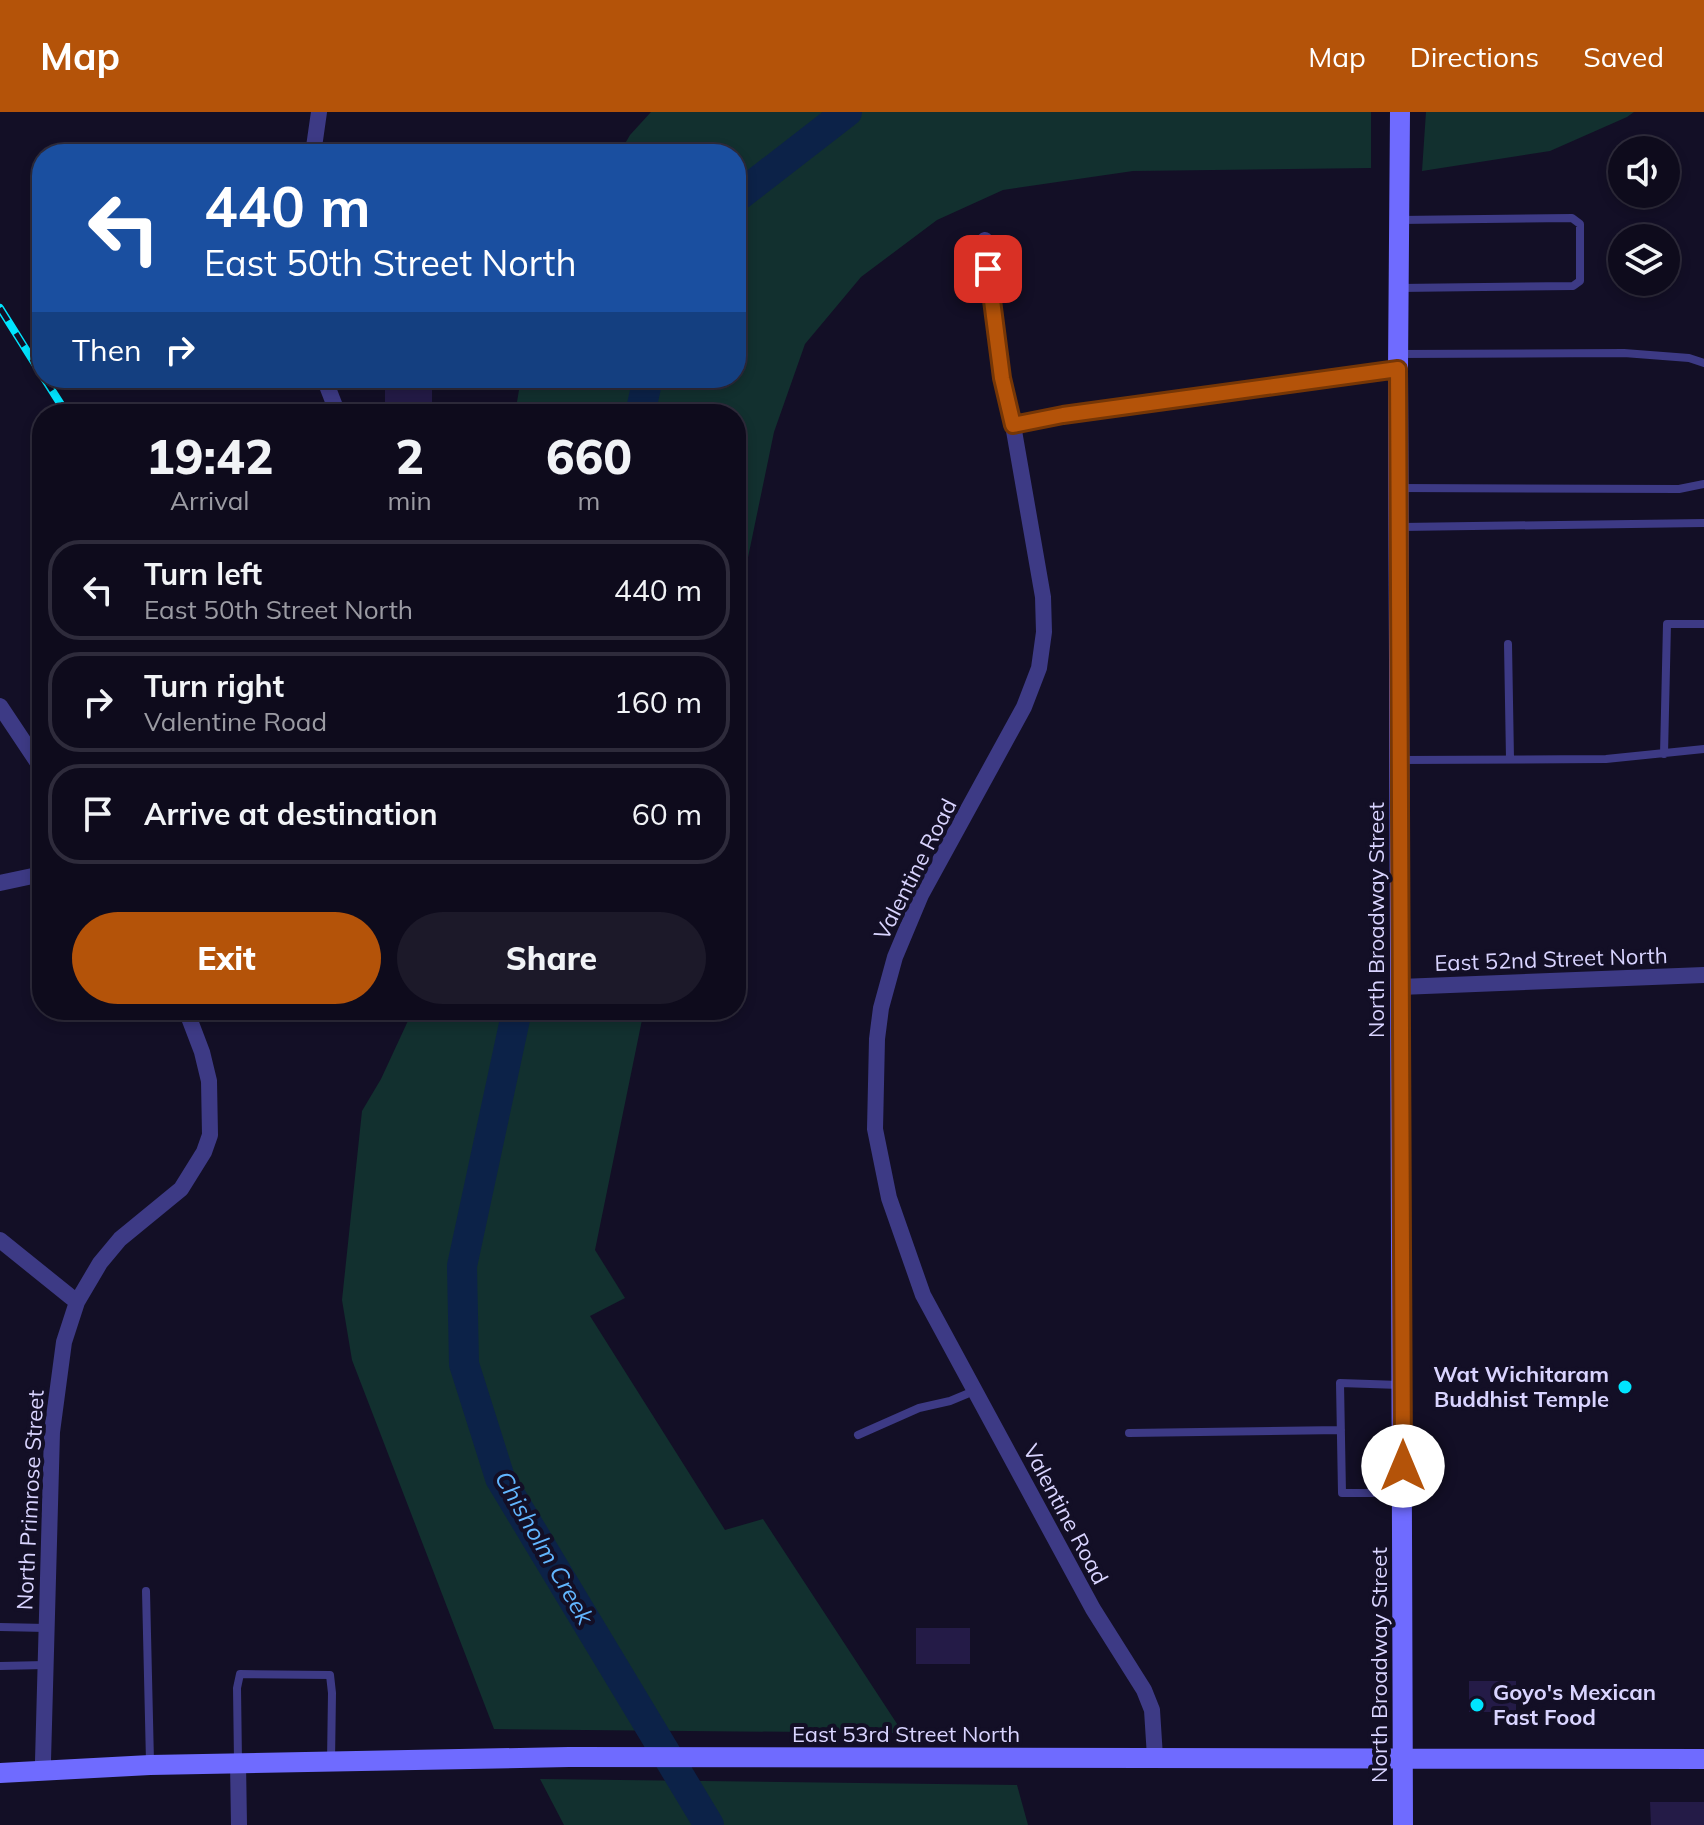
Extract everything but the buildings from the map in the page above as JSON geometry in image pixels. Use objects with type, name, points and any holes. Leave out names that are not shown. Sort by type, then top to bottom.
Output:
[{"type":"main road","name":"North Broadway Street","points":[[1400,112],[1398,362],[1403,1825]]},
{"type":"main road","name":"East 53rd Street North","points":[[0,1773],[150,1765],[569,1757],[1704,1759]]},
{"type":"main road","name":"East 53rd Street North","points":[[0,1759],[150,1765]]},
{"type":"street","points":[[314,144],[319,112]]},
{"type":"street","name":"Valentine Road","points":[[985,240],[996,340],[1043,597],[1044,632],[1039,668],[1024,707],[921,895],[904,933],[881,1008],[875,1068],[875,1129],[889,1198],[923,1295],[1093,1609],[1144,1690],[1152,1710],[1155,1757]]},
{"type":"street","points":[[1013,425],[1398,362]]},
{"type":"street","points":[[0,706],[32,754]]},
{"type":"street","points":[[0,883],[32,877]]},
{"type":"street","name":"East 52nd Street North","points":[[1400,987],[1704,975]]},
{"type":"street","name":"North Primrose Street","points":[[43,1761],[54,1399],[64,1342],[77,1302],[100,1263],[131,1229],[181,1189],[204,1152],[210,1135],[209,1081],[200,1043],[190,1020]]},
{"type":"street","points":[[0,1240],[77,1302]]},
{"type":"street","points":[[238,1763],[239,1825]]},
{"type":"lane","points":[[1398,220],[1572,218],[1580,224],[1580,281],[1573,286],[1398,288]]},
{"type":"lane","points":[[1398,362],[1624,353],[1689,358],[1704,363]]},
{"type":"lane","points":[[1399,488],[1679,489],[1704,484]]},
{"type":"lane","points":[[1399,527],[1704,523]]},
{"type":"lane","points":[[1664,754],[1667,624],[1704,624]]},
{"type":"lane","points":[[1508,644],[1510,759]]},
{"type":"lane","points":[[1400,760],[1606,759],[1704,749]]},
{"type":"lane","points":[[1403,1385],[1340,1383],[1342,1493],[1403,1493]]},
{"type":"lane","points":[[858,1435],[919,1408],[950,1401],[974,1391]]},
{"type":"lane","points":[[1129,1433],[1341,1430]]},
{"type":"lane","points":[[146,1591],[150,1765]]},
{"type":"lane","points":[[0,1627],[46,1628]]},
{"type":"lane","points":[[0,1666],[45,1665]]},
{"type":"lane","points":[[238,1763],[237,1688],[240,1674],[330,1675],[331,1762]]},
{"type":"green space","points":[[651,112],[1371,112],[1371,168],[1133,171],[1003,190],[937,220],[861,277],[805,344],[774,432],[746,567],[746,404],[517,404],[519,388],[746,388],[746,144],[625,144]]},
{"type":"green space","points":[[1426,112],[1634,112],[1550,151],[1422,171]]},
{"type":"green space","points":[[408,1020],[642,1020],[595,1250],[625,1298],[590,1316],[725,1530],[763,1519],[903,1733],[494,1729],[352,1360],[342,1300],[362,1111],[381,1079]]},
{"type":"green space","points":[[540,1779],[1017,1785],[1028,1825],[564,1825]]},
{"type":"waterway","name":"Chisholm Creek","points":[[746,190],[847,112]]},
{"type":"waterway","name":"Chisholm Creek","points":[[642,404],[646,388]]},
{"type":"waterway","name":"Chisholm Creek","points":[[515,1020],[462,1266],[464,1364],[500,1478],[709,1825]]},
{"type":"railway","points":[[0,308],[32,359]]},
{"type":"railway","points":[[50,388],[61,404]]},
{"type":"place","name":"Wat Wichitaram Buddhist Temple","points":[[1625,1387]]},
{"type":"place","name":"Goyo's Mexican Fast Food","points":[[1477,1705]]},
{"type":"route","points":[[988,269],[1002,378],[1013,425],[1063,415],[1398,369],[1403,1466]]}]
